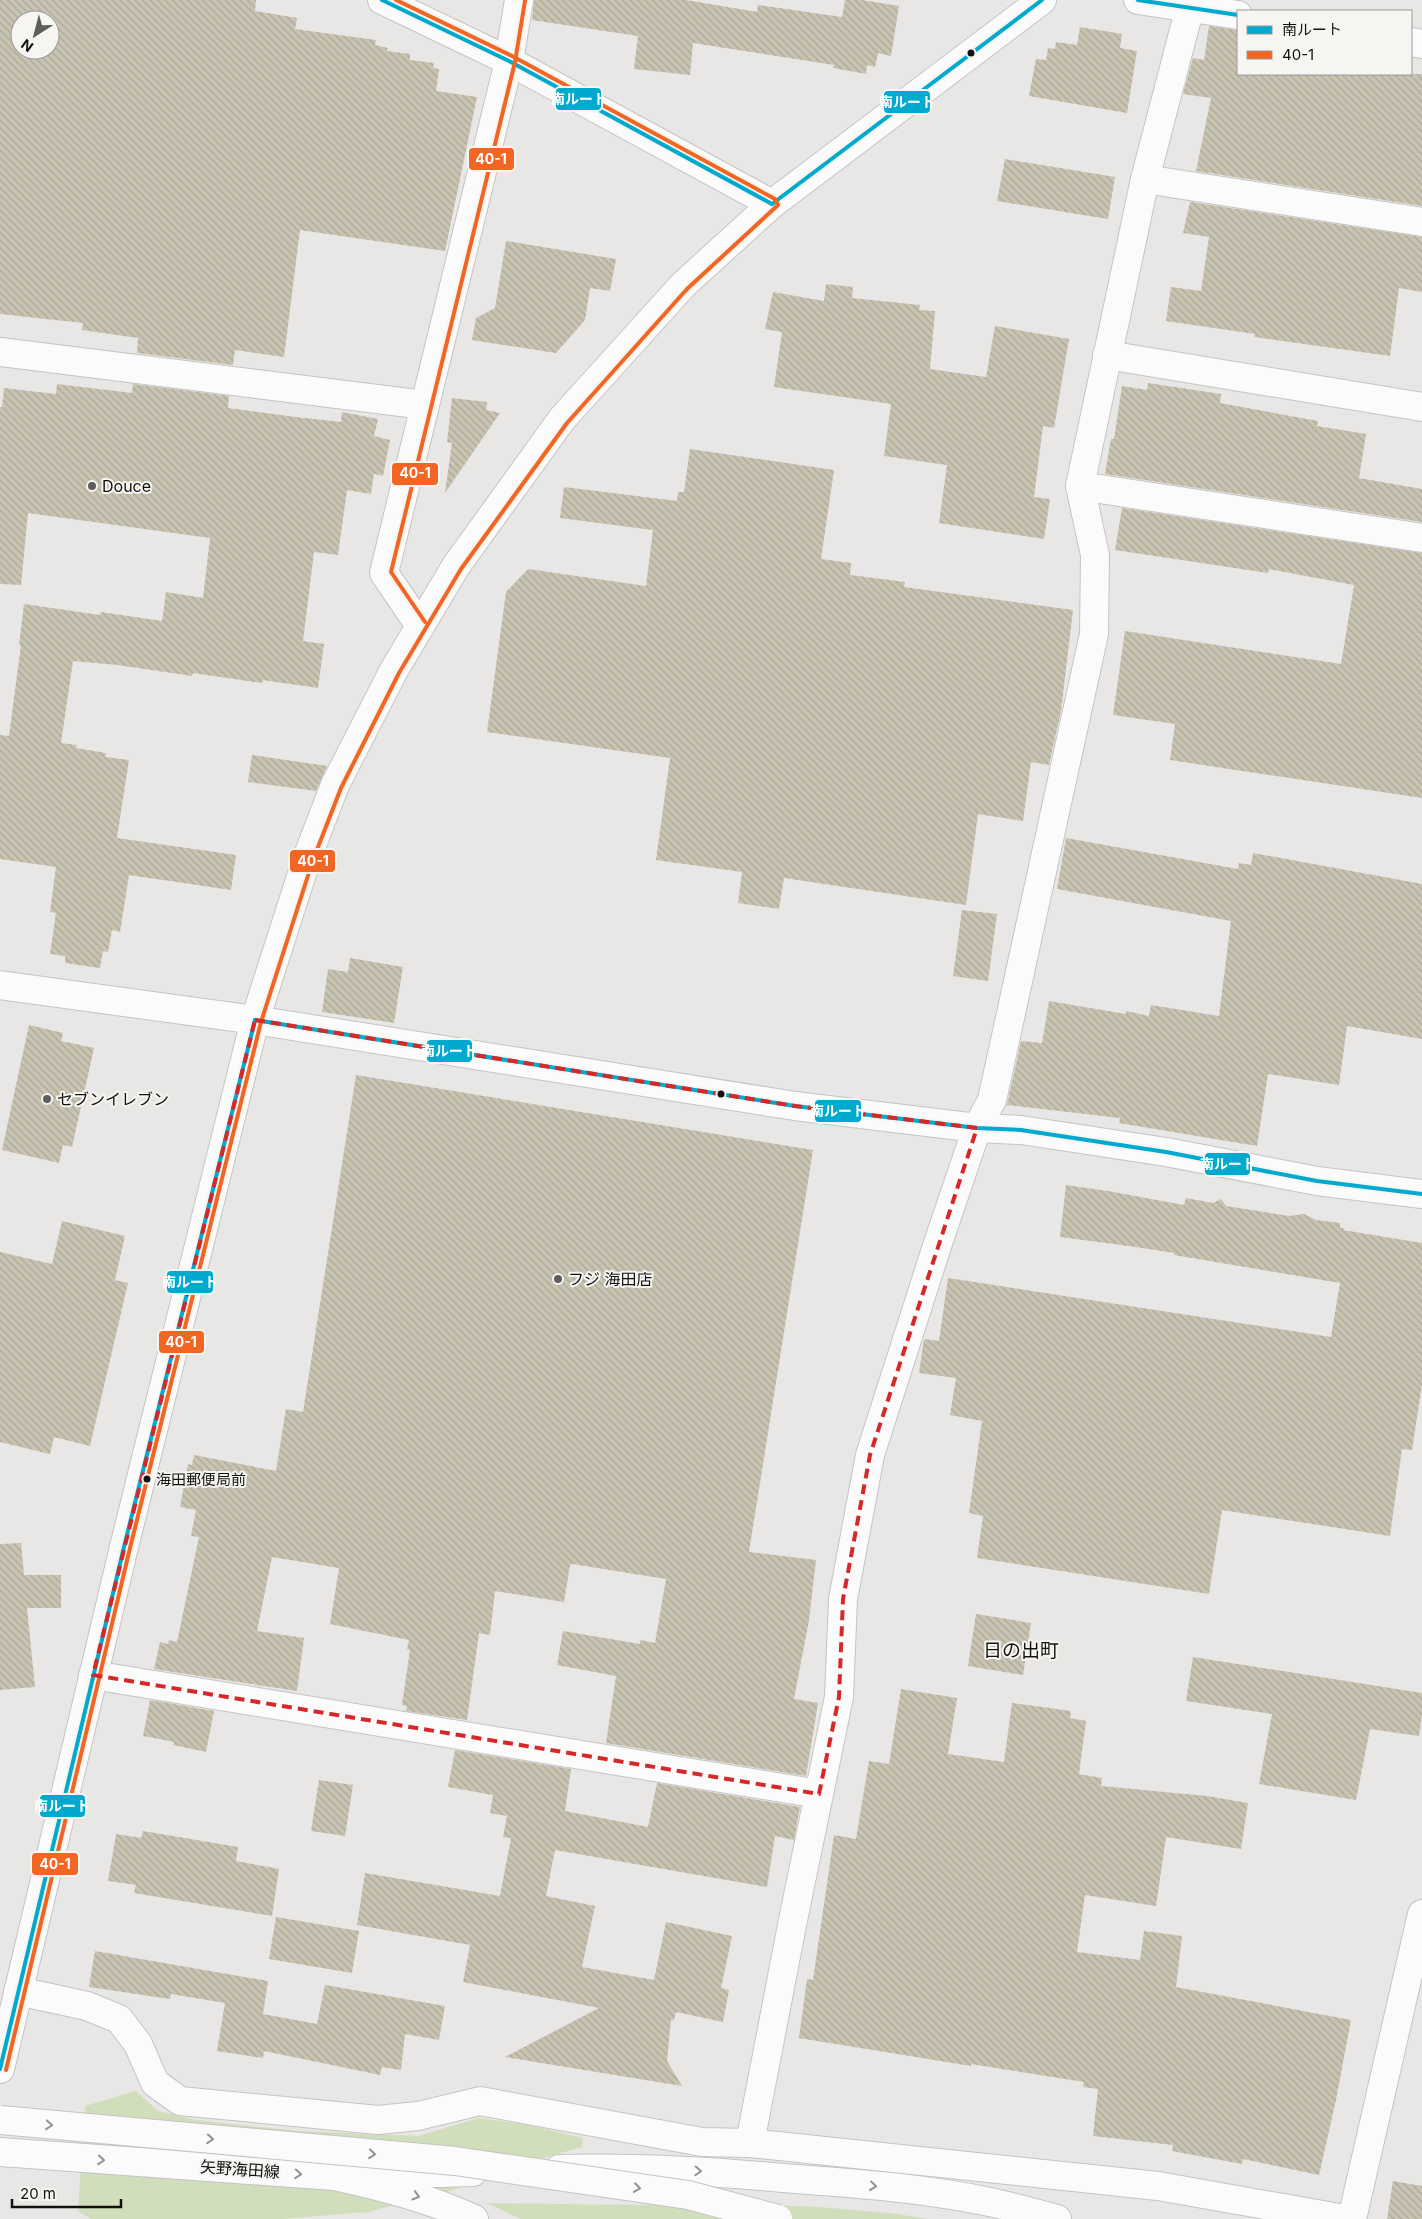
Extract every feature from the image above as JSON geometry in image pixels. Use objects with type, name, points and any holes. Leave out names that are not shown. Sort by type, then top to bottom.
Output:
[{"type":"main road","points":[[382,0],[509,61],[772,204]]},
{"type":"main road","points":[[420,626],[384,573],[509,61],[519,0]]},
{"type":"main road","points":[[0,2069],[93,1675],[255,1020],[307,858],[335,785],[394,670],[456,566],[562,419],[683,285],[772,204],[1042,0]]},
{"type":"main road","points":[[1138,0],[1237,14]]},
{"type":"main road","points":[[750,2143],[839,1697],[843,1599],[870,1455],[977,1128],[992,1100],[1094,634],[1095,555],[1080,486],[1145,179],[1190,7]]},
{"type":"main road","points":[[1145,179],[1422,222]]},
{"type":"main road","points":[[0,352],[425,405]]},
{"type":"main road","points":[[1107,355],[1422,407]]},
{"type":"main road","points":[[1080,486],[1422,538]]},
{"type":"main road","points":[[0,985],[255,1020],[795,1106],[977,1128],[1031,1132],[1166,1152],[1317,1181],[1422,1194]]},
{"type":"main road","points":[[93,1675],[819,1794]]},
{"type":"main road","points":[[1352,2219],[1422,1914]]},
{"type":"main road","points":[[18,1991],[87,2006],[119,2019],[138,2044],[155,2084],[180,2100],[378,2120],[418,2116],[480,2101],[702,2142],[750,2143],[1158,2186],[1345,2219]]},
{"type":"main road","points":[[0,2120],[455,2161],[688,2195],[778,2219]]},
{"type":"main road","name":"矢野海田線","points":[[0,2152],[335,2176],[389,2188],[442,2204],[474,2219]]},
{"type":"main road","points":[[335,2176],[617,2167],[713,2172],[908,2190],[990,2202],[1057,2219]]},
{"type":"highlighted area","points":[[255,1020],[795,1106],[977,1128],[870,1455],[843,1599],[839,1697],[819,1794],[93,1675]]},
{"type":"green space","points":[[136,2091],[158,2111],[196,2120],[298,2131],[418,2136],[479,2118],[523,2124],[583,2138],[582,2147],[525,2163],[453,2190],[368,2212],[282,2219],[91,2219],[78,2211],[85,2106]]},
{"type":"green space","points":[[486,2203],[635,2205],[723,2203],[819,2207],[891,2213],[927,2219],[521,2219]]},
{"type":"building","points":[[0,0],[256,0],[255,11],[297,18],[295,29],[376,40],[375,45],[388,48],[387,51],[410,54],[410,60],[434,63],[433,68],[439,69],[436,91],[477,97],[445,251],[300,230],[284,357],[235,350],[233,365],[137,353],[138,338],[82,330],[83,323],[0,314]]},
{"type":"building","points":[[534,0],[686,0],[757,12],[758,5],[842,17],[845,0],[862,0],[899,6],[891,56],[878,53],[875,67],[867,65],[866,74],[833,68],[834,65],[693,43],[690,75],[634,69],[638,36],[532,20]]},
{"type":"building","points":[[1209,26],[1237,30],[1237,75],[1422,74],[1422,206],[1196,171],[1211,98],[1183,94],[1193,58],[1204,60]]},
{"type":"building","points":[[1080,27],[1122,34],[1120,48],[1137,51],[1127,113],[1029,96],[1036,59],[1046,60],[1048,48],[1055,49],[1056,42],[1077,45]]},
{"type":"building","points":[[1005,159],[1115,177],[1108,219],[997,201]]},
{"type":"building","points":[[1190,202],[1422,237],[1422,292],[1399,288],[1390,356],[1254,337],[1255,334],[1166,321],[1171,287],[1201,291],[1209,237],[1183,233]]},
{"type":"building","points":[[506,241],[616,259],[610,291],[590,288],[585,320],[556,353],[472,340],[476,318],[495,308]]},
{"type":"building","points":[[826,284],[853,287],[852,298],[920,305],[919,310],[935,311],[930,369],[986,377],[995,326],[1069,339],[1054,428],[1043,426],[1034,497],[1050,499],[1044,539],[939,523],[947,465],[884,456],[891,404],[774,387],[782,332],[765,329],[773,292],[824,301]]},
{"type":"building","points":[[1148,383],[1221,394],[1220,403],[1318,421],[1317,426],[1366,434],[1359,478],[1422,489],[1422,522],[1105,474],[1111,439],[1114,439],[1122,386],[1147,390]]},
{"type":"building","points":[[57,384],[132,393],[133,384],[229,396],[228,408],[341,422],[342,412],[378,419],[374,436],[390,440],[383,476],[374,474],[371,494],[347,490],[338,555],[314,552],[303,641],[324,644],[318,688],[263,680],[262,683],[193,673],[192,676],[118,665],[73,661],[61,743],[77,745],[76,748],[106,753],[105,757],[129,760],[117,838],[236,855],[231,890],[129,875],[120,932],[112,930],[108,952],[103,951],[100,968],[65,963],[65,956],[50,954],[56,913],[50,912],[56,867],[0,859],[0,735],[9,736],[21,645],[19,645],[24,604],[100,615],[101,612],[162,621],[166,592],[203,598],[210,538],[28,513],[21,585],[0,584],[0,407],[2,407],[4,388],[56,394]]},
{"type":"building","points":[[452,398],[487,402],[486,410],[500,413],[445,493],[452,443],[447,442]]},
{"type":"building","points":[[690,449],[834,470],[821,559],[851,563],[850,575],[905,582],[904,587],[1073,610],[1061,711],[1049,765],[1031,762],[1023,821],[978,814],[966,905],[784,878],[779,909],[738,903],[742,872],[656,860],[670,758],[487,732],[506,592],[528,569],[646,586],[653,530],[560,518],[564,487],[677,501],[678,492],[684,492]]},
{"type":"building","points":[[1122,508],[1422,553],[1422,798],[1170,760],[1175,724],[1113,715],[1125,631],[1341,664],[1354,585],[1269,569],[1268,573],[1115,550]]},
{"type":"building","points":[[252,755],[327,766],[316,791],[248,782]]},
{"type":"building","points":[[1066,838],[1238,869],[1239,863],[1251,865],[1253,853],[1422,884],[1422,1039],[1347,1026],[1339,1085],[1268,1074],[1257,1146],[1119,1123],[1120,1118],[1007,1105],[1021,1041],[1042,1043],[1049,1001],[1126,1014],[1126,1011],[1149,1016],[1151,1005],[1219,1016],[1231,921],[1057,889]]},
{"type":"building","points":[[962,910],[997,914],[988,981],[953,976]]},
{"type":"building","points":[[350,958],[403,967],[394,1023],[322,1012],[328,969],[348,972]]},
{"type":"building","points":[[29,1025],[63,1033],[61,1041],[94,1048],[72,1147],[63,1145],[59,1163],[2,1150]]},
{"type":"building","points":[[356,1075],[813,1150],[749,1552],[816,1560],[809,1620],[794,1699],[818,1703],[806,1776],[606,1743],[616,1676],[557,1665],[563,1631],[640,1644],[640,1640],[655,1643],[666,1579],[572,1564],[570,1565],[564,1602],[495,1591],[490,1635],[479,1633],[467,1720],[406,1711],[407,1706],[402,1705],[410,1650],[407,1649],[409,1640],[330,1624],[339,1568],[272,1557],[257,1631],[304,1638],[297,1691],[154,1669],[160,1642],[168,1644],[169,1640],[177,1642],[199,1537],[191,1536],[196,1510],[180,1507],[188,1464],[192,1465],[194,1455],[276,1471],[286,1409],[303,1412]]},
{"type":"building","points":[[1066,1185],[1184,1205],[1186,1198],[1213,1203],[1221,1199],[1226,1206],[1289,1216],[1304,1214],[1316,1220],[1340,1223],[1340,1228],[1344,1228],[1343,1230],[1422,1243],[1422,1385],[1412,1450],[1402,1449],[1390,1536],[1222,1510],[1209,1594],[977,1558],[983,1516],[969,1513],[982,1421],[950,1415],[956,1378],[919,1373],[924,1339],[939,1341],[948,1278],[1331,1337],[1340,1283],[1174,1255],[1174,1253],[1060,1237]]},
{"type":"building","points":[[62,1221],[125,1236],[115,1280],[128,1283],[90,1446],[54,1437],[50,1454],[0,1442],[0,1252],[52,1264]]},
{"type":"building","points":[[21,1543],[24,1575],[61,1575],[61,1608],[27,1608],[35,1687],[0,1690],[0,1544]]},
{"type":"building","points":[[976,1614],[1031,1623],[1023,1675],[968,1666]]},
{"type":"building","points":[[1193,1657],[1422,1693],[1419,1736],[1370,1729],[1356,1800],[1259,1784],[1272,1714],[1186,1701]]},
{"type":"building","points":[[901,1689],[957,1698],[948,1754],[1004,1762],[1012,1703],[1071,1711],[1070,1718],[1086,1721],[1079,1774],[1102,1778],[1101,1786],[1207,1796],[1248,1803],[1241,1849],[1166,1837],[1156,1906],[1085,1895],[1077,1952],[1140,1960],[1144,1931],[1182,1936],[1176,1987],[1351,2020],[1319,2175],[1243,2159],[1242,2164],[1172,2151],[1173,2145],[1093,2136],[1098,2089],[1083,2087],[1084,2082],[799,2038],[807,1979],[813,1980],[834,1835],[856,1839],[869,1761],[889,1764]]},
{"type":"building","points":[[150,1700],[214,1711],[206,1752],[173,1745],[174,1742],[143,1736]]},
{"type":"building","points":[[455,1750],[571,1769],[565,1811],[648,1827],[657,1783],[800,1807],[794,1840],[775,1836],[767,1887],[555,1850],[546,1896],[595,1906],[582,1967],[654,1980],[666,1922],[732,1936],[721,1988],[729,1990],[723,2022],[676,2012],[674,2020],[671,2020],[667,2061],[682,2086],[505,2057],[599,2008],[463,1982],[470,1945],[357,1925],[365,1873],[500,1896],[511,1838],[503,1837],[507,1816],[490,1813],[493,1795],[448,1787]]},
{"type":"building","points":[[319,1780],[353,1785],[345,1836],[311,1831]]},
{"type":"building","points":[[143,1831],[238,1847],[236,1861],[279,1869],[272,1916],[134,1893],[136,1885],[108,1881],[116,1834],[141,1838]]},
{"type":"building","points":[[276,1917],[359,1931],[352,1973],[269,1959]]},
{"type":"building","points":[[95,1951],[268,1981],[263,2014],[317,2024],[325,1985],[445,2006],[439,2040],[405,2034],[401,2070],[382,2067],[380,2075],[264,2051],[263,2058],[217,2051],[225,2003],[171,1994],[170,1999],[89,1987]]},
{"type":"building","points":[[1393,2181],[1422,2186],[1422,2219],[1387,2219]]},
{"type":"transit line","name":"南ルート","points":[[382,0],[509,61],[772,204]]},
{"type":"transit line","name":"40-1","points":[[6,2070],[130,1548],[261,1022],[313,860],[341,788],[399,673],[461,569],[567,423],[687,289],[778,205],[775,199],[512,56],[396,0]]},
{"type":"transit line","name":"南ルート","points":[[772,204],[1042,0]]},
{"type":"transit line","name":"南ルート","points":[[1138,0],[1237,15]]},
{"type":"transit line","name":"40-1","points":[[425,622],[391,572],[515,62],[525,1]]},
{"type":"transit line","name":"南ルート","points":[[255,1020],[795,1106],[977,1128],[1021,1130],[1166,1152],[1317,1181],[1422,1194]]},
{"type":"transit line","name":"南ルート","points":[[0,2069],[124,1547],[255,1020]]},
{"type":"place","name":"Douce","points":[[92,486]]},
{"type":"place","name":"セブンイレブン","points":[[47,1099]]},
{"type":"place","name":"フジ 海田店","points":[[558,1279]]},
{"type":"place","name":"海田郵便局前","points":[[147,1479]]},
{"type":"district","name":"日の出町","points":[[1021,1650]]}]
